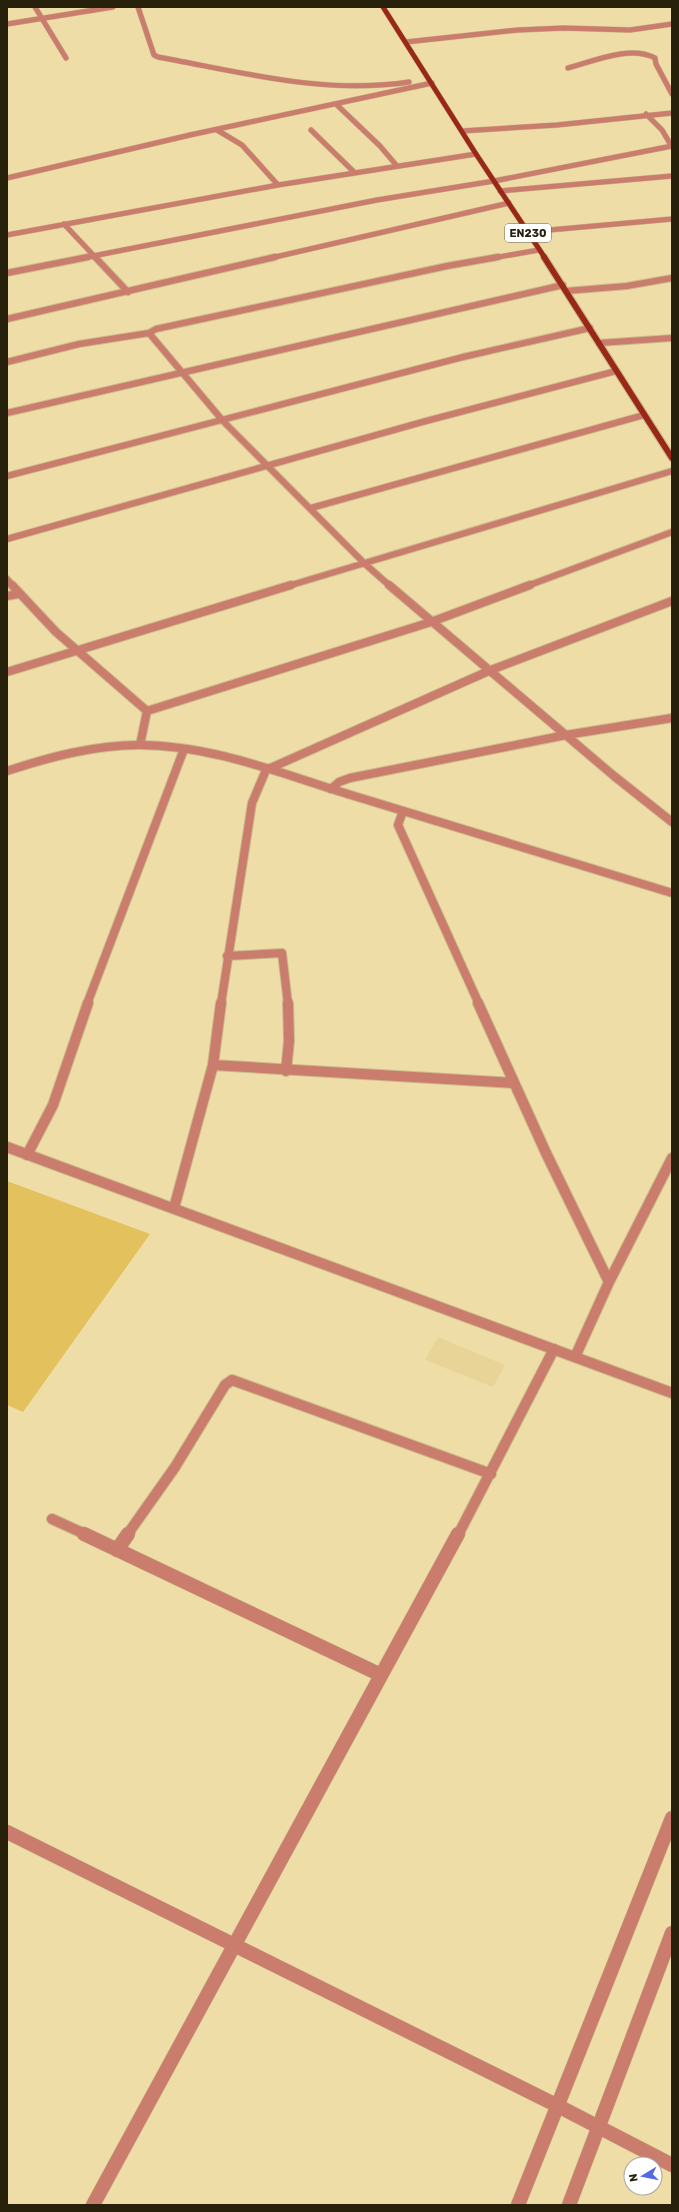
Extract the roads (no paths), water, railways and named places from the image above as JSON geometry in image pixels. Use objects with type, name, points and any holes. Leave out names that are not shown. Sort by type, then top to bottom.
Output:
[{"type":"main road","name":"EN230","points":[[383,7],[476,154],[565,288],[672,458]]},
{"type":"street","points":[[35,7],[66,58]]},
{"type":"street","points":[[7,24],[113,7]]},
{"type":"street","points":[[138,7],[154,55],[168,60],[219,68],[249,76],[314,84],[382,86],[430,80]]},
{"type":"street","points":[[406,42],[518,30],[564,28],[630,30],[672,24]]},
{"type":"street","points":[[568,68],[629,54],[646,53],[655,58],[656,64],[672,94]]},
{"type":"street","points":[[7,178],[217,130],[338,105],[430,80]]},
{"type":"street","points":[[338,105],[380,146],[397,166]]},
{"type":"street","points":[[462,131],[556,125],[646,114],[672,113]]},
{"type":"street","points":[[7,274],[377,200],[494,181],[672,147],[662,130],[646,114]]},
{"type":"street","points":[[217,130],[242,145],[278,185]]},
{"type":"street","points":[[311,130],[354,172]]},
{"type":"street","points":[[7,235],[278,185],[476,154]]},
{"type":"street","points":[[7,170],[16,176]]},
{"type":"street","points":[[500,191],[610,180],[672,176]]},
{"type":"street","points":[[7,319],[508,203]]},
{"type":"street","points":[[527,232],[672,219]]},
{"type":"street","points":[[64,224],[128,292]]},
{"type":"street","points":[[7,362],[79,344],[149,333],[156,329],[447,266],[539,250]]},
{"type":"street","points":[[7,413],[183,375],[418,318],[565,288],[627,286],[672,278]]},
{"type":"street","points":[[7,476],[223,421],[463,357],[590,328]]},
{"type":"street","points":[[149,333],[223,421],[364,563],[431,622],[492,670],[566,735],[672,822]]},
{"type":"street","points":[[599,343],[672,338]]},
{"type":"street","points":[[7,539],[266,466],[616,371]]},
{"type":"street","points":[[311,508],[644,414]]},
{"type":"street","points":[[7,672],[550,506],[672,471]]},
{"type":"street","points":[[146,712],[431,622],[672,532]]},
{"type":"street","points":[[7,579],[18,594],[77,651],[112,680],[146,712]]},
{"type":"street","points":[[7,596],[18,594]]},
{"type":"street","points":[[174,1208],[213,1065],[227,956],[252,803],[266,770],[492,670],[672,600]]},
{"type":"street","points":[[140,745],[146,712]]},
{"type":"street","points":[[331,789],[339,782],[350,778],[566,735],[672,718]]},
{"type":"street","points":[[7,771],[59,756],[96,749],[140,745],[184,749],[223,757],[672,892]]},
{"type":"street","points":[[27,1155],[52,1105],[87,1004],[184,749]]},
{"type":"street","points":[[403,811],[399,818],[398,825],[514,1083],[609,1282]]},
{"type":"street","points":[[227,956],[282,954],[289,992],[290,1042],[286,1071]]},
{"type":"street","points":[[213,1065],[286,1071],[514,1083]]},
{"type":"street","points":[[7,1147],[672,1393]]},
{"type":"street","points":[[575,1357],[609,1282],[672,1158]]},
{"type":"street","points":[[93,2205],[491,1474],[554,1349]]},
{"type":"street","points":[[117,1550],[175,1466],[225,1385],[232,1380],[491,1474]]},
{"type":"street","points":[[52,1519],[381,1675]]},
{"type":"street","points":[[518,2205],[672,1818]]},
{"type":"street","points":[[7,1832],[235,1944],[672,2164]]},
{"type":"street","points":[[569,2205],[672,1933]]}]
